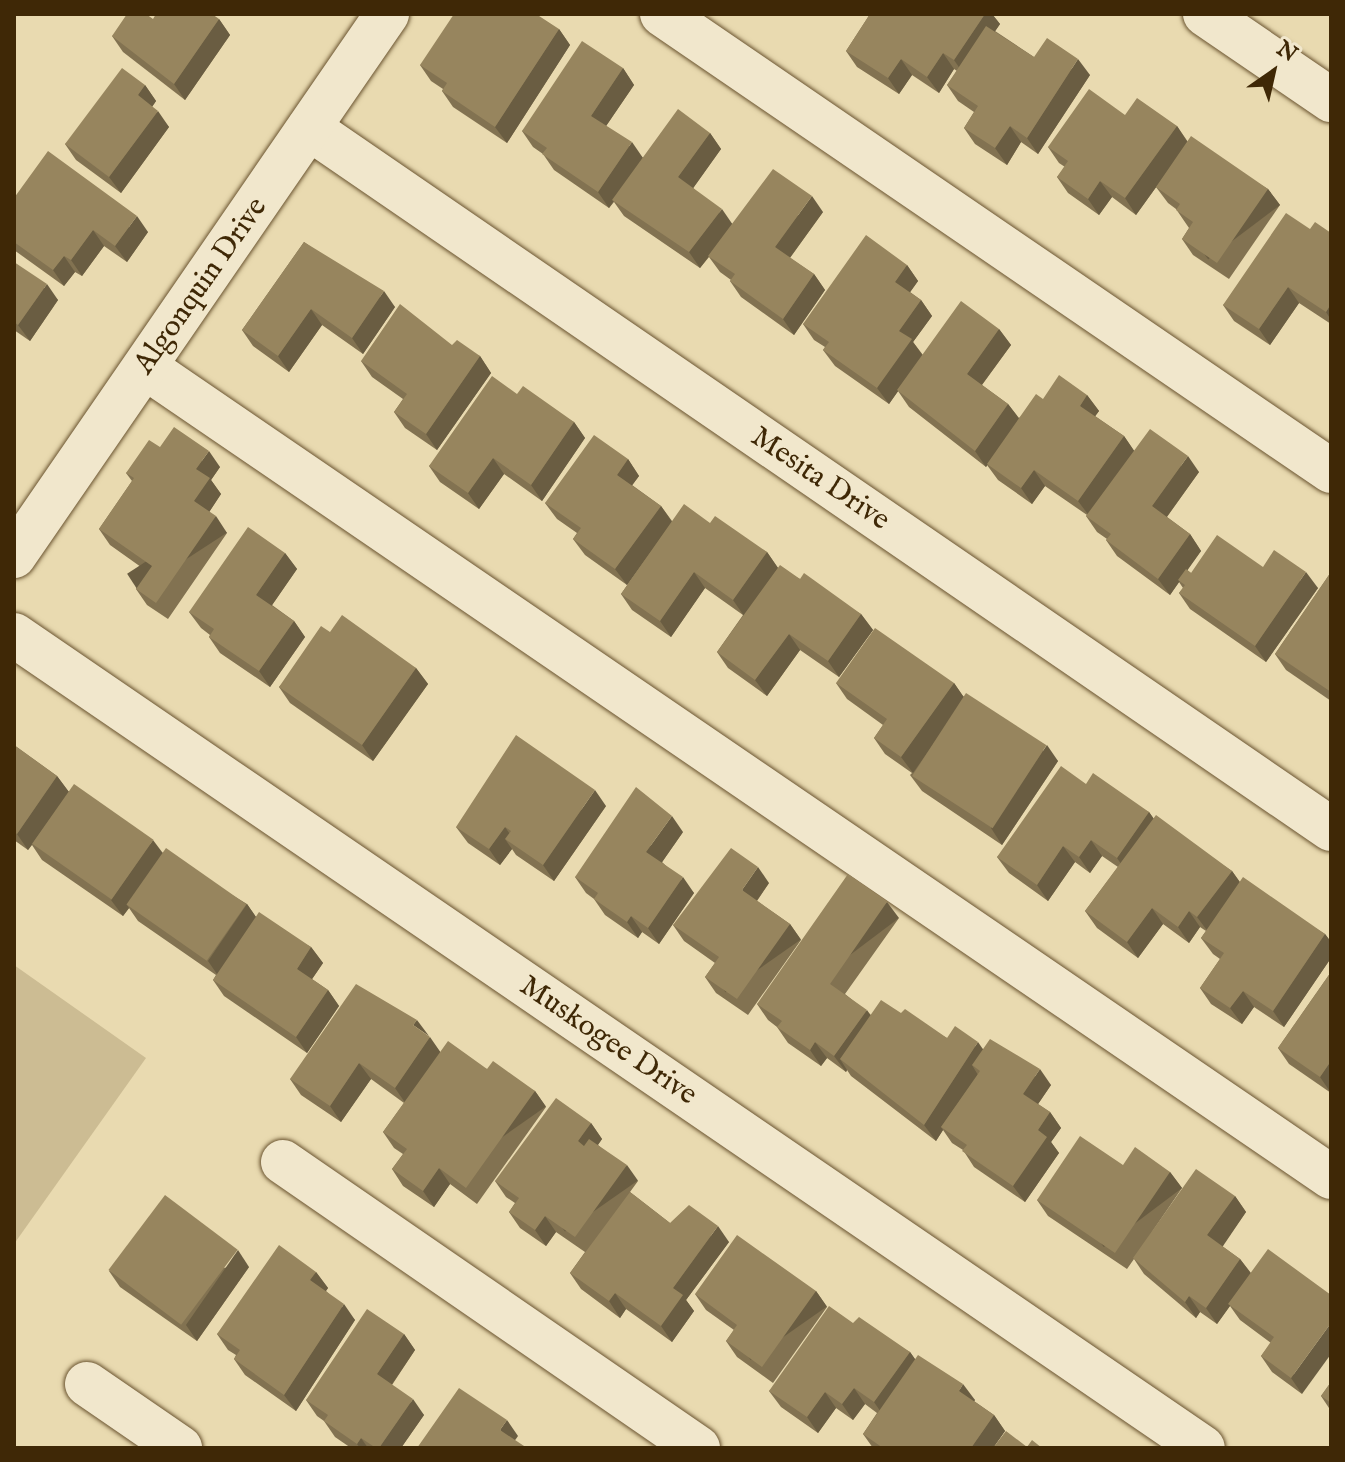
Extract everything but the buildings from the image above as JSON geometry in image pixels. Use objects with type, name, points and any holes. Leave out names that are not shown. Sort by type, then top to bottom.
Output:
[{"type":"street","name":"Algonquin Drive","points":[[14,556],[387,14]]},
{"type":"street","points":[[662,14],[1331,471]]},
{"type":"street","points":[[1205,14],[1331,100]]},
{"type":"street","name":"Mesita Drive","points":[[309,128],[1331,829]]},
{"type":"street","points":[[145,367],[1331,1177]]},
{"type":"street","name":"Muskogee Drive","points":[[14,635],[1203,1448]]},
{"type":"street","points":[[283,1162],[698,1448]]},
{"type":"street","points":[[87,1384],[180,1448]]},
{"type":"shaded area","points":[[14,965],[146,1058],[14,1244]]}]
